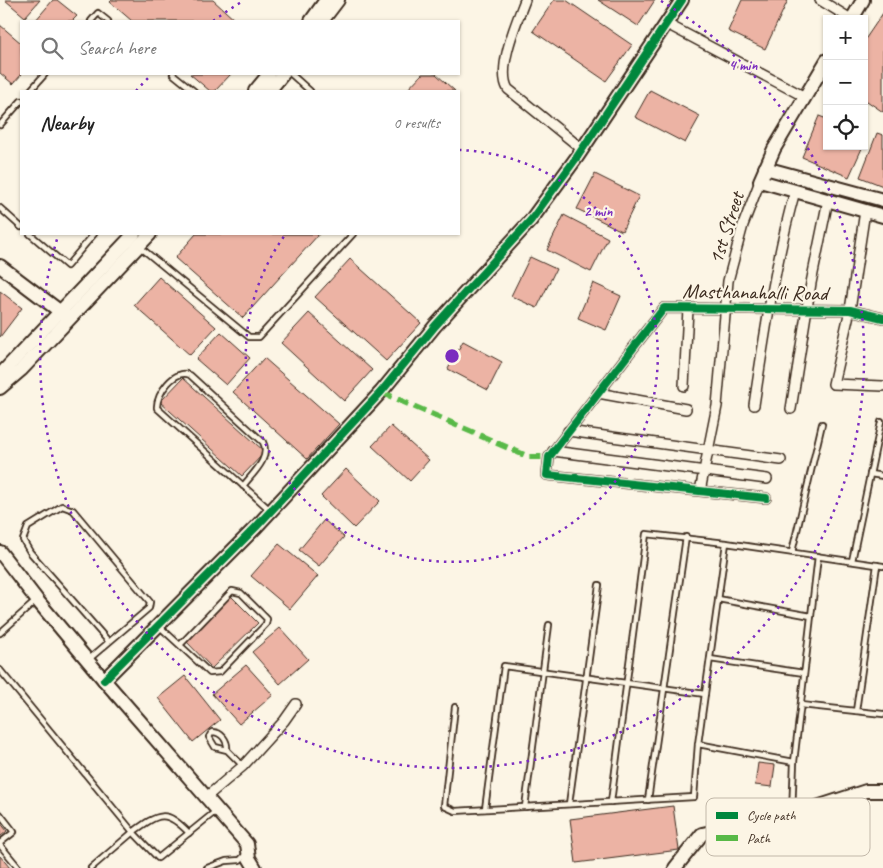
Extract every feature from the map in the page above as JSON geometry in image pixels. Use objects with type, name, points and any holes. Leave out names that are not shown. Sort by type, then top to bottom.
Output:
[{"type":"street","points":[[312,20],[326,0]]},
{"type":"street","points":[[323,20],[338,0]]},
{"type":"street","points":[[525,0],[505,62],[505,84],[508,89],[582,149]]},
{"type":"street","points":[[104,680],[271,511],[381,392],[435,326],[531,220],[582,149],[682,0]]},
{"type":"street","points":[[820,0],[845,15]]},
{"type":"street","points":[[854,15],[863,0]]},
{"type":"street","points":[[667,24],[805,97]]},
{"type":"street","points":[[823,67],[765,168],[760,181],[883,216]]},
{"type":"street","points":[[256,90],[268,75]]},
{"type":"street","points":[[270,90],[282,75]]},
{"type":"street","points":[[765,168],[883,200]]},
{"type":"street","name":"1st Street","points":[[700,491],[717,406],[728,281],[741,234],[760,181]]},
{"type":"street","points":[[754,405],[767,309],[778,254],[795,191]]},
{"type":"street","points":[[791,410],[796,389],[811,284],[828,200]]},
{"type":"street","points":[[865,211],[850,310],[833,384],[883,386]]},
{"type":"street","points":[[0,388],[20,370],[133,235]]},
{"type":"street","points":[[0,375],[149,235]]},
{"type":"street","points":[[0,266],[65,316]]},
{"type":"street","name":"Masthanahalli Road","points":[[551,454],[664,308],[850,310],[883,318]]},
{"type":"street","points":[[684,386],[688,308]]},
{"type":"street","points":[[598,393],[686,409]]},
{"type":"street","points":[[568,431],[781,460]]},
{"type":"street","points":[[766,498],[546,475],[551,454],[704,470],[767,479]]},
{"type":"street","points":[[0,552],[87,660],[247,844],[255,868]]},
{"type":"street","points":[[206,798],[242,766],[284,721],[296,704]]},
{"type":"street","points":[[844,798],[866,791],[883,791]]},
{"type":"street","points":[[675,868],[702,834],[706,833]]},
{"type":"lane","points":[[92,20],[98,13],[107,20]]},
{"type":"lane","points":[[31,90],[44,75]]},
{"type":"lane","points":[[174,75],[193,90]]},
{"type":"lane","points":[[292,75],[309,90]]},
{"type":"lane","points":[[0,125],[20,102]]},
{"type":"lane","points":[[0,208],[20,226]]},
{"type":"lane","points":[[31,235],[67,266],[93,235]]},
{"type":"lane","points":[[139,246],[249,337],[259,337],[352,235]]},
{"type":"lane","points":[[243,486],[265,457],[266,449],[263,442],[190,375],[184,372],[178,374],[159,395],[157,408],[243,486],[271,511]]},
{"type":"lane","points":[[852,561],[880,422]]},
{"type":"lane","points":[[792,552],[822,424]]},
{"type":"lane","points":[[870,474],[883,476]]},
{"type":"lane","points":[[87,660],[109,642],[149,608],[150,602],[73,510],[62,506],[28,527],[23,540],[30,552],[109,642]]},
{"type":"lane","points":[[611,802],[625,683],[646,534],[686,537],[880,565],[856,711]]},
{"type":"lane","points":[[648,800],[686,537]]},
{"type":"lane","points":[[455,707],[444,806],[455,811],[694,797],[698,744],[726,543]]},
{"type":"lane","points":[[793,798],[794,762],[818,556]]},
{"type":"lane","points":[[569,804],[599,585]]},
{"type":"lane","points":[[158,625],[210,673],[220,672],[266,624],[267,619],[241,593],[232,591],[180,645]]},
{"type":"lane","points":[[718,599],[811,616]]},
{"type":"lane","points":[[0,633],[37,600]]},
{"type":"lane","points":[[525,807],[549,625]]},
{"type":"lane","points":[[710,659],[804,673]]},
{"type":"lane","points":[[485,809],[504,666],[705,694]]},
{"type":"lane","points":[[0,670],[133,832],[158,858],[217,811]]},
{"type":"lane","points":[[800,705],[883,714]]},
{"type":"lane","points":[[227,750],[228,745],[223,737],[212,732],[209,737],[215,747],[227,750],[242,766]]},
{"type":"lane","points":[[698,744],[794,762]]},
{"type":"lane","points":[[0,814],[14,832],[0,844],[19,868]]},
{"type":"lane","points":[[91,868],[152,818],[162,816],[175,819],[189,833]]},
{"type":"lane","points":[[208,868],[226,861],[240,860],[248,851]]},
{"type":"building","points":[[5,0],[40,0],[25,17]]},
{"type":"building","points":[[53,0],[57,0],[77,16],[73,20],[36,20]]},
{"type":"building","points":[[112,0],[213,0],[235,20],[131,20],[110,2]]},
{"type":"building","points":[[554,0],[566,0],[632,45],[606,81],[533,31]]},
{"type":"building","points":[[598,0],[655,0],[638,26]]},
{"type":"building","points":[[742,0],[788,0],[765,49],[728,31]]},
{"type":"building","points":[[883,13],[883,112],[868,102],[868,35]]},
{"type":"building","points":[[0,25],[20,42],[21,75],[13,84],[0,73]]},
{"type":"building","points":[[191,75],[230,75],[216,90],[209,90]]},
{"type":"building","points":[[421,75],[437,75],[454,90],[407,90]]},
{"type":"building","points":[[650,90],[700,116],[685,143],[635,117]]},
{"type":"building","points":[[819,116],[823,118],[823,150],[861,150],[849,177],[802,157]]},
{"type":"building","points":[[877,133],[883,135],[883,186],[860,177]]},
{"type":"building","points":[[595,174],[639,196],[622,231],[577,209]]},
{"type":"building","points":[[564,215],[608,238],[591,272],[547,250]]},
{"type":"building","points":[[195,235],[318,235],[243,318],[175,258]]},
{"type":"building","points":[[530,257],[556,269],[537,308],[511,296]]},
{"type":"building","points":[[350,259],[421,323],[386,361],[315,297]]},
{"type":"building","points":[[159,277],[216,327],[190,355],[134,305]]},
{"type":"building","points":[[593,283],[621,296],[606,330],[578,318]]},
{"type":"building","points":[[0,291],[22,308],[0,337]]},
{"type":"building","points":[[309,313],[372,370],[344,401],[281,343]]},
{"type":"building","points":[[221,332],[250,358],[226,385],[196,359]]},
{"type":"building","points":[[463,341],[502,362],[488,390],[448,369]]},
{"type":"building","points":[[264,358],[339,424],[307,459],[233,392]]},
{"type":"building","points":[[183,378],[265,452],[242,476],[160,402]]},
{"type":"building","points":[[391,426],[429,460],[410,481],[372,446]]},
{"type":"building","points":[[346,469],[380,501],[354,528],[321,496]]},
{"type":"building","points":[[324,520],[344,537],[319,566],[299,550]]},
{"type":"building","points":[[279,544],[318,576],[290,609],[251,576]]},
{"type":"building","points":[[231,596],[258,623],[212,668],[185,640]]},
{"type":"building","points":[[280,628],[308,659],[280,684],[252,652]]},
{"type":"building","points":[[246,665],[273,695],[239,724],[212,694]]},
{"type":"building","points":[[185,676],[220,720],[193,742],[158,698]]},
{"type":"building","points":[[758,763],[775,765],[772,787],[755,785]]},
{"type":"building","points":[[673,806],[679,850],[576,863],[570,819]]},
{"type":"building","points":[[0,822],[7,831],[0,837]]},
{"type":"building","points":[[0,856],[10,868],[0,868]]},
{"type":"marked path","points":[[381,392],[529,457],[549,457]]},
{"type":"cycle path","points":[[104,680],[256,527],[381,392],[435,326],[531,220],[577,157],[682,0]]},
{"type":"cycle path","points":[[766,498],[547,475],[549,457],[664,308],[850,310],[883,318]]}]
